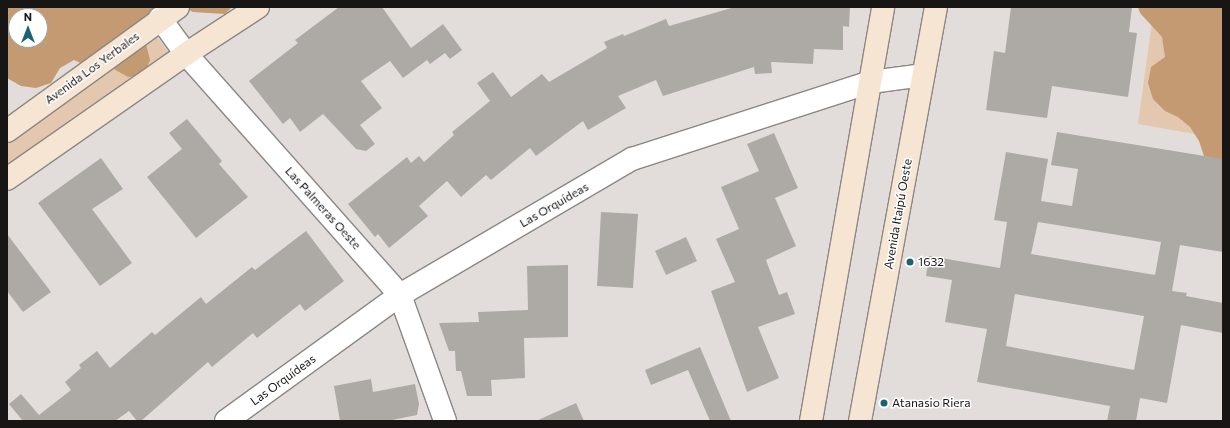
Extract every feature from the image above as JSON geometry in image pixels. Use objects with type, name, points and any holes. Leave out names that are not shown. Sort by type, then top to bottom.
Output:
[{"type":"street","points":[[7,179],[186,54],[258,7]]},
{"type":"street","points":[[811,421],[883,7]]},
{"type":"street","name":"Avenida Itaipú Oeste","points":[[860,421],[936,7]]},
{"type":"street","name":"Las Palmeras Oeste","points":[[169,13],[186,54],[400,294],[445,421]]},
{"type":"street","name":"Avenida Los Yerbales","points":[[7,131],[169,13]]},
{"type":"street","name":"Las Orquídeas","points":[[226,421],[400,294],[632,159],[871,82],[923,75]]},
{"type":"shaded area","points":[[7,7],[163,7],[167,21],[159,36],[146,44],[150,60],[144,75],[128,77],[105,64],[89,67],[74,60],[60,68],[51,83],[36,88],[21,86],[7,78]]},
{"type":"shaded area","points":[[183,7],[232,7],[225,14],[193,12]]},
{"type":"shaded area","points":[[1138,7],[1223,7],[1223,161],[1204,156],[1199,141],[1190,127],[1178,117],[1165,111],[1153,99],[1148,83],[1151,67],[1165,57],[1162,37],[1140,13]]},
{"type":"shaded area","points":[[1154,7],[1223,7],[1223,139],[1138,124]]},
{"type":"shaded area","points":[[157,37],[171,55],[7,168],[7,143]]},
{"type":"building","points":[[339,7],[382,7],[411,48],[443,24],[462,50],[450,59],[445,53],[430,64],[427,60],[403,78],[390,61],[361,81],[382,108],[360,125],[375,144],[366,151],[356,149],[323,114],[300,132],[290,118],[283,124],[249,81],[298,43],[295,40]]},
{"type":"building","points":[[735,7],[850,7],[849,27],[843,26],[843,50],[814,49],[813,64],[771,62],[772,73],[755,74],[754,67],[663,96],[656,80],[618,96],[626,108],[588,130],[583,121],[536,156],[530,148],[491,180],[486,175],[461,197],[447,181],[419,206],[428,216],[389,248],[378,234],[375,237],[348,204],[407,157],[411,163],[419,156],[424,162],[454,135],[452,132],[490,101],[477,83],[493,72],[511,97],[542,74],[549,82],[607,48],[604,42],[623,34],[624,36],[666,19],[669,26]]},
{"type":"building","points":[[1011,7],[1132,7],[1129,32],[1137,33],[1128,97],[1052,86],[1047,118],[986,110],[994,51],[1005,53]]},
{"type":"building","points":[[187,119],[222,161],[219,164],[248,197],[196,238],[147,177],[182,149],[169,133]]},
{"type":"building","points":[[1057,132],[1223,159],[1223,252],[1180,245],[1172,291],[1187,293],[1186,296],[1223,303],[1223,333],[1181,325],[1167,403],[1140,398],[1136,421],[1107,421],[1110,406],[977,382],[987,329],[945,322],[952,280],[926,276],[929,256],[1000,268],[1007,222],[994,220],[1006,152],[1048,159],[1041,201],[1072,206],[1078,169],[1051,165]],"holes":[[[1038,222],[1161,242],[1155,275],[1031,254]],[[1015,294],[1144,316],[1134,370],[1006,346]]]},
{"type":"building","points":[[774,133],[798,188],[775,198],[796,246],[766,260],[779,295],[787,292],[795,314],[758,327],[779,378],[747,392],[711,291],[735,282],[716,239],[739,229],[721,187],[759,171],[747,144]]},
{"type":"building","points":[[101,158],[123,189],[92,209],[132,263],[100,286],[38,203]]},
{"type":"building","points":[[601,212],[638,214],[633,288],[597,286]]},
{"type":"building","points":[[306,231],[344,281],[305,311],[300,304],[257,338],[253,333],[212,367],[208,362],[141,421],[137,421],[129,411],[115,421],[23,421],[9,404],[21,394],[39,415],[71,390],[65,382],[81,368],[79,365],[97,351],[110,368],[152,332],[155,335],[201,297],[206,304],[252,267],[255,270]]},
{"type":"building","points":[[7,234],[51,292],[23,312],[7,291]]},
{"type":"building","points":[[686,237],[697,261],[666,275],[655,251]]},
{"type":"building","points":[[568,265],[568,337],[524,338],[525,378],[491,380],[492,396],[467,396],[461,371],[456,371],[455,351],[449,351],[439,323],[479,322],[478,312],[528,310],[527,266]]},
{"type":"building","points":[[700,347],[731,421],[710,421],[688,370],[651,385],[645,370]]},
{"type":"building","points":[[371,379],[373,392],[415,384],[419,404],[417,415],[387,421],[340,421],[334,386]]},
{"type":"building","points":[[576,403],[584,421],[536,421]]},
{"type":"place","name":"1632","points":[[910,262]]},
{"type":"place","name":"Atanasio Riera","points":[[884,403]]}]
